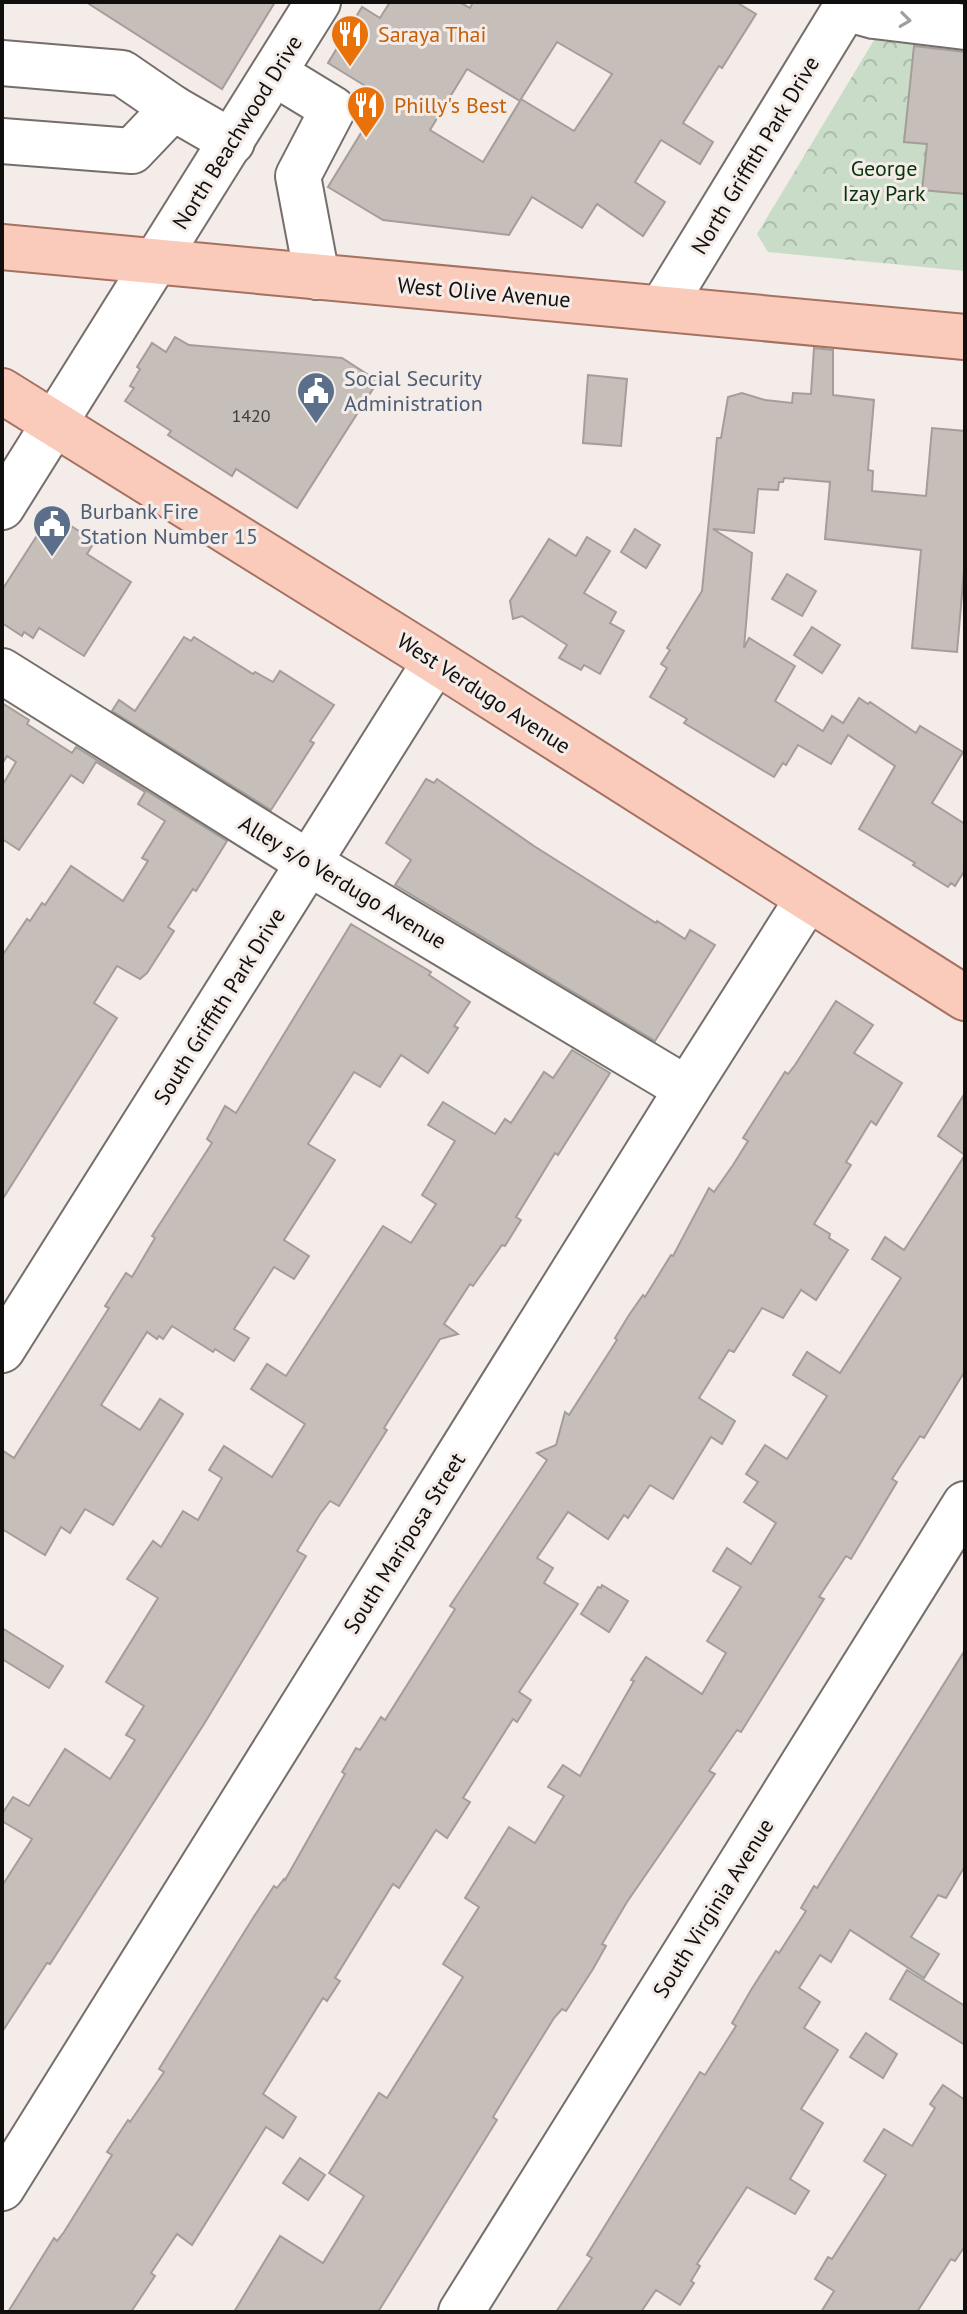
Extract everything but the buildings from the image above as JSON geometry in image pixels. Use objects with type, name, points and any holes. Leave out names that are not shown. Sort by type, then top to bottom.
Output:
[{"type":"main road","name":"West Olive Avenue","points":[[2,247],[965,337]]},
{"type":"main road","name":"West Verdugo Avenue","points":[[2,391],[965,998]]},
{"type":"street","name":"North Beachwood Drive","points":[[2,507],[318,2]]},
{"type":"street","points":[[847,5],[874,16],[965,27]]},
{"type":"street","name":"North Griffith Park Drive","points":[[662,308],[847,5]]},
{"type":"street","points":[[2,63],[122,73],[173,108],[232,142]]},
{"type":"street","points":[[274,73],[333,109],[298,176],[317,277]]},
{"type":"street","points":[[2,141],[132,151],[173,108]]},
{"type":"street","name":"South Griffith Park Drive","points":[[2,1350],[435,662]]},
{"type":"street","name":"Alley s/o Verdugo Avenue","points":[[2,671],[309,863],[687,1089]]},
{"type":"street","name":"South Mariposa Street","points":[[2,2188],[807,900]]},
{"type":"street","name":"South Virginia Avenue","points":[[461,2312],[965,1504]]},
{"type":"green space","name":"George Izay Park","points":[[897,2],[965,2],[965,271],[768,252],[757,234]]},
{"type":"place","name":"Saraya Thai","points":[[350,68]]},
{"type":"place","name":"Philly's Best","points":[[366,139]]},
{"type":"place","name":"Social Security Administration","points":[[316,425]]},
{"type":"place","name":"Burbank Fire Station Number 15","points":[[52,558]]}]
